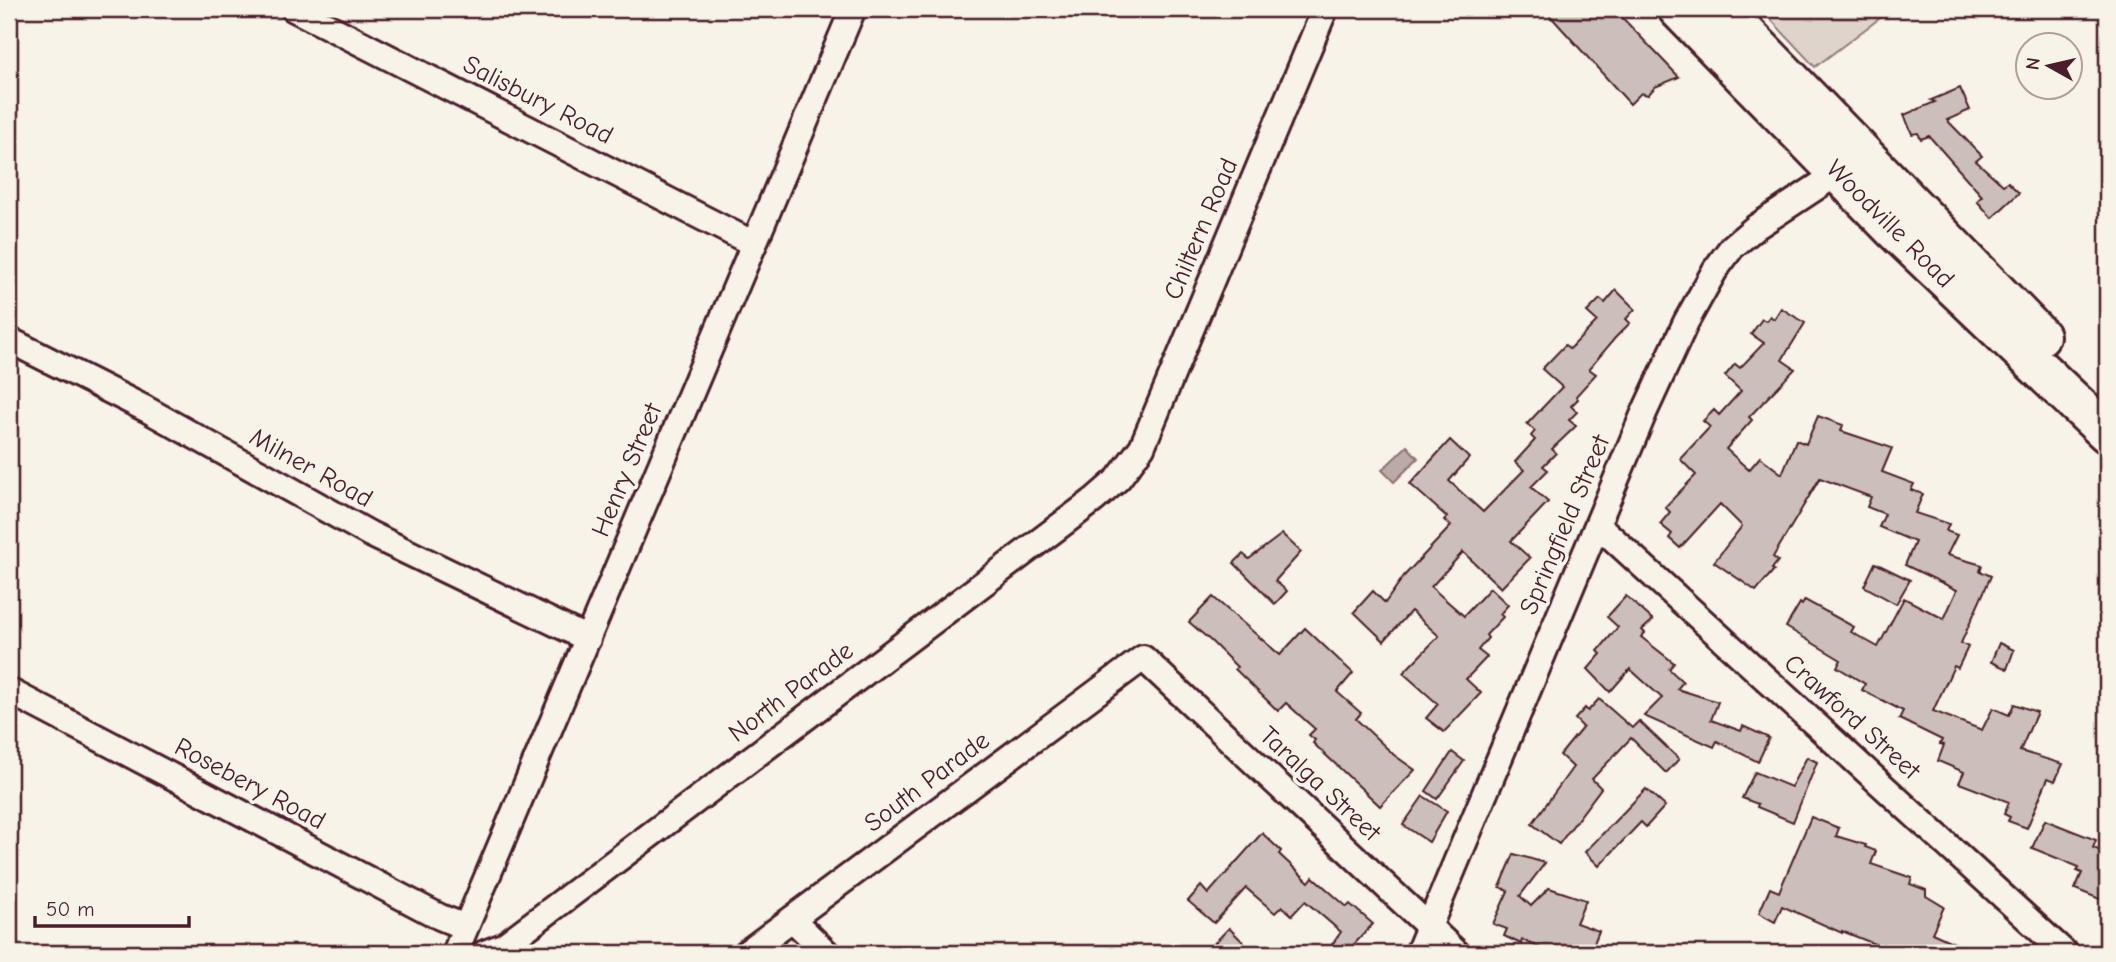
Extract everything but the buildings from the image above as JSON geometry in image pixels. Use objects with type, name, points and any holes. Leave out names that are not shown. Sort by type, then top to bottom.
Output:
[{"type":"main road","name":"Woodville Road","points":[[1678,9],[1757,69],[1830,150],[1902,238],[2107,433]]},
{"type":"main road","name":"Woodville Road","points":[[1722,9],[1757,69]]},
{"type":"main road","name":"Woodville Road","points":[[1830,150],[2107,397]]},
{"type":"street","name":"Salisbury Road","points":[[294,9],[754,244]]},
{"type":"street","name":"Henry Street","points":[[469,947],[588,639],[853,9]]},
{"type":"street","name":"Chiltern Road","points":[[1126,469],[1142,447],[1325,9]]},
{"type":"street","name":"Springfield Street","points":[[1418,953],[1671,352],[1715,270],[1732,247],[1756,227],[1830,150]]},
{"type":"street","name":"Milner Road","points":[[9,340],[146,409],[370,534],[588,639]]},
{"type":"street","name":"North Parade","points":[[469,947],[503,946],[1072,517],[1109,488],[1126,469]]},
{"type":"street","name":"Crawford Street","points":[[1598,525],[2065,953]]},
{"type":"street","name":"Taralga Street","points":[[1143,658],[1457,953]]},
{"type":"street","name":"South Parade","points":[[746,953],[1143,658]]},
{"type":"street","name":"Rosebery Road","points":[[9,691],[440,917],[469,947]]},
{"type":"street","points":[[793,920],[827,953]]},
{"type":"shaded area","points":[[1761,9],[1892,9],[1815,67]]},
{"type":"shaded area","points":[[1407,446],[1418,458],[1394,482],[1382,470]]}]
